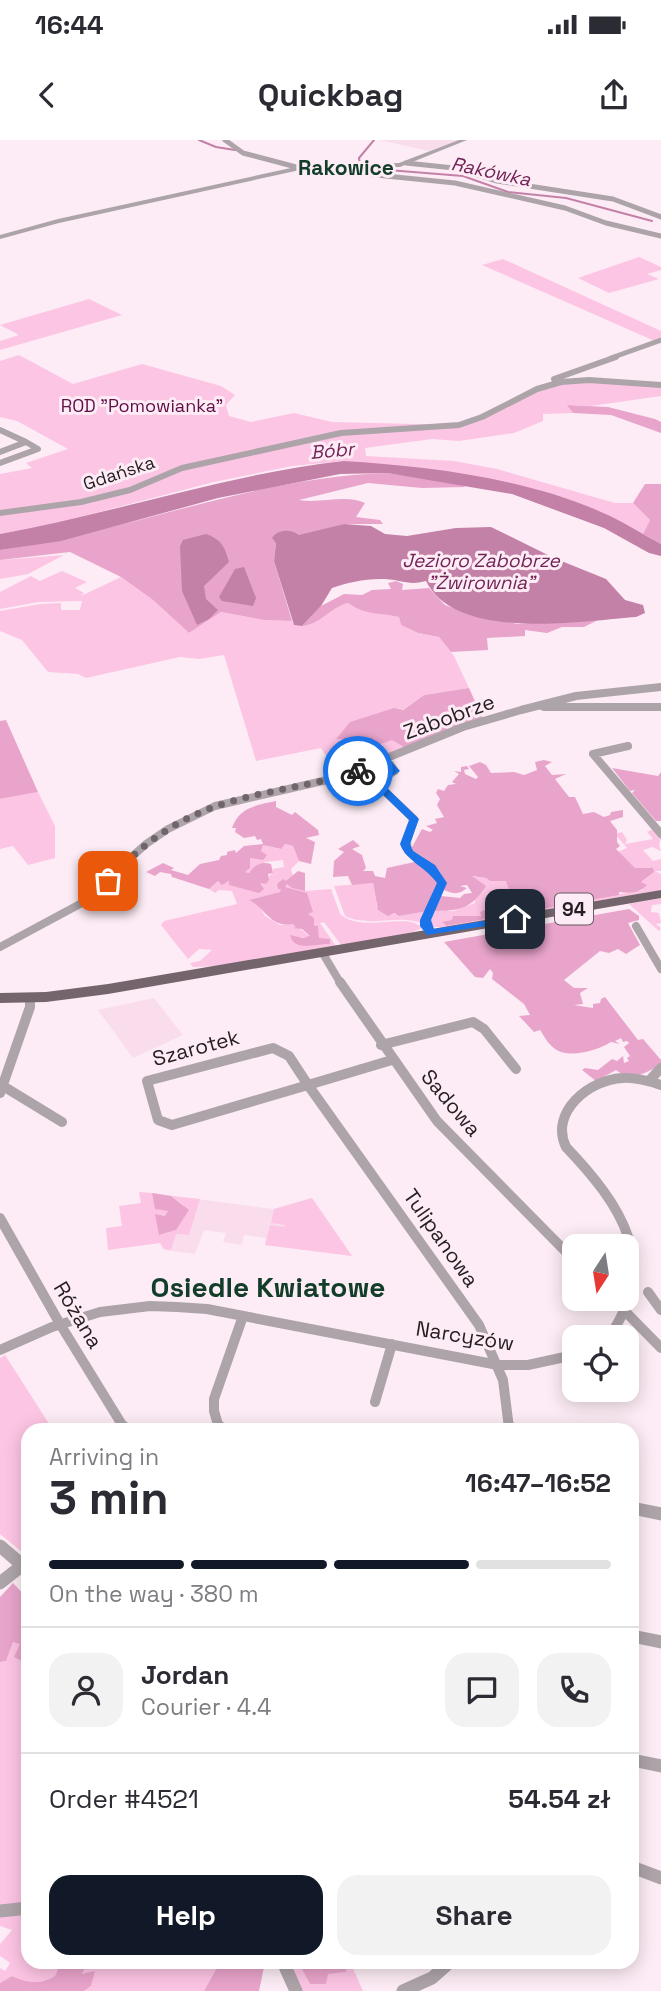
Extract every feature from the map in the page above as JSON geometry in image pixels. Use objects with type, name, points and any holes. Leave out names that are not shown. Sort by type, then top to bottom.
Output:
[{"type":"main road","name":"94","points":[[0,998],[30,998],[108,989],[661,894]]},
{"type":"street","points":[[225,140],[243,153],[300,168]]},
{"type":"street","points":[[0,237],[58,221],[300,168],[384,167],[406,163],[464,140]]},
{"type":"street","points":[[406,163],[454,168],[498,181],[613,199],[661,217]]},
{"type":"street","points":[[335,167],[361,173],[455,183],[565,208],[606,223],[661,236]]},
{"type":"street","name":"Gdańska","points":[[0,513],[93,500],[130,490],[182,468],[352,432],[459,425],[548,385],[555,378],[661,340]]},
{"type":"street","points":[[548,385],[562,381],[661,385]]},
{"type":"street","points":[[0,430],[38,449],[0,463]]},
{"type":"street","points":[[0,452],[26,442]]},
{"type":"street","name":"Zabobrze","points":[[0,947],[89,898],[146,844],[197,814],[231,801],[337,778],[463,727],[541,705],[610,691],[661,687]]},
{"type":"street","name":"Zabobrze","points":[[541,705],[552,708],[661,707]]},
{"type":"street","points":[[628,747],[593,754],[661,834]]},
{"type":"street","points":[[387,760],[395,771],[379,780],[379,786],[414,819],[405,844],[408,853],[431,867],[442,883],[425,920],[431,933]]},
{"type":"street","points":[[636,926],[661,969]]},
{"type":"street","name":"Sadowa","points":[[323,951],[354,1006],[437,1121],[562,1248]]},
{"type":"street","points":[[30,998],[30,1007],[2,1090],[62,1122]]},
{"type":"street","points":[[382,1045],[473,1022],[484,1029],[516,1069]]},
{"type":"street","name":"Szarotek","points":[[308,1084],[284,1050],[276,1047],[147,1081],[146,1084],[158,1120],[167,1125],[391,1060]]},
{"type":"street","points":[[649,1080],[661,1068]]},
{"type":"street","points":[[631,1212],[566,1147],[559,1135],[560,1125],[574,1099],[594,1084],[622,1077],[649,1080],[661,1085]]},
{"type":"street","name":"Tulipanowa","points":[[308,1084],[479,1325],[498,1365],[506,1391],[508,1423]]},
{"type":"street","name":"Różana","points":[[0,1218],[121,1423]]},
{"type":"street","points":[[641,1299],[661,1310]]},
{"type":"street","points":[[619,1325],[641,1299]]},
{"type":"street","points":[[641,1299],[661,1348]]},
{"type":"street","name":"Narcyzów","points":[[0,1350],[82,1315],[136,1305],[168,1305],[243,1316],[498,1365],[541,1363],[562,1358]]},
{"type":"street","points":[[218,1423],[214,1399],[243,1316]]},
{"type":"street","name":"Narcyzów","points":[[375,1402],[392,1344]]},
{"type":"street","points":[[639,1509],[661,1514]]},
{"type":"street","points":[[0,1546],[21,1561]]},
{"type":"street","points":[[0,1583],[21,1568]]},
{"type":"street","points":[[639,1637],[661,1642]]},
{"type":"street","points":[[639,1761],[661,1766]]},
{"type":"street","points":[[639,1870],[661,1878]]},
{"type":"street","points":[[0,1911],[21,1909]]},
{"type":"street","points":[[285,1969],[296,1991]]},
{"type":"street","points":[[403,1991],[432,1978],[442,1969]]},
{"type":"shaded area","points":[[379,140],[460,140],[429,151]]},
{"type":"shaded area","points":[[567,405],[608,407],[655,419],[661,422],[661,433],[611,415],[573,413]]},
{"type":"shaded area","points":[[387,473],[466,487],[422,488],[368,483],[299,500],[357,500],[365,503],[356,517],[380,520],[383,524],[344,524],[276,543],[274,561],[292,621],[264,620],[221,612],[189,633],[153,600],[121,577],[70,552],[0,560],[0,550],[97,531],[241,494],[289,484]]},
{"type":"shaded area","points":[[645,484],[661,484],[661,544],[643,534],[650,520],[633,503]]},
{"type":"shaded area","points":[[396,581],[403,584],[402,590],[429,588],[445,605],[472,615],[518,624],[600,619],[584,627],[562,627],[547,633],[525,630],[525,636],[487,638],[488,650],[451,652],[439,637],[418,633],[401,625],[399,617],[367,612],[348,603],[309,625],[302,626],[321,606],[344,594],[362,595],[372,590],[391,589],[388,583]]},
{"type":"shaded area","points":[[469,688],[484,721],[409,750],[392,740],[372,747],[360,739],[336,739],[350,722],[394,708],[403,710],[424,695]]},
{"type":"shaded area","points":[[6,720],[38,792],[0,799],[0,721]]},
{"type":"shaded area","points":[[480,762],[486,765],[491,773],[514,772],[524,775],[537,770],[535,762],[552,762],[545,766],[552,775],[566,774],[555,779],[569,797],[575,797],[583,814],[594,812],[604,817],[611,812],[623,810],[623,817],[610,821],[617,830],[617,842],[620,846],[616,849],[635,868],[653,868],[654,872],[641,882],[647,885],[634,892],[619,892],[619,895],[447,926],[442,922],[452,920],[453,916],[481,916],[480,912],[505,901],[503,894],[509,890],[506,881],[490,881],[472,876],[486,886],[475,900],[458,909],[433,911],[441,896],[460,898],[464,894],[472,893],[467,885],[460,886],[467,888],[459,893],[444,890],[439,871],[411,849],[422,829],[430,832],[433,830],[426,826],[437,823],[435,819],[444,817],[437,805],[440,799],[436,793],[438,789],[444,791],[448,785],[456,784],[452,782],[459,774],[454,771],[461,772],[461,767],[467,766],[469,769],[464,770],[465,774],[476,779],[478,777],[469,766]]},
{"type":"shaded area","points":[[612,768],[658,776],[661,772],[661,821],[656,821],[632,793],[635,790],[630,791]]},
{"type":"shaded area","points":[[276,801],[276,807],[292,815],[295,812],[318,830],[319,835],[306,838],[315,842],[311,864],[299,861],[293,846],[285,844],[281,849],[263,845],[261,851],[267,855],[263,860],[250,858],[250,868],[245,872],[249,873],[261,863],[271,864],[273,873],[268,874],[269,880],[266,884],[260,883],[264,889],[259,893],[229,885],[229,881],[222,885],[218,881],[209,889],[172,877],[171,874],[160,872],[155,876],[146,872],[163,863],[174,868],[171,870],[188,875],[200,864],[219,860],[221,856],[227,855],[227,852],[235,850],[236,853],[244,846],[263,844],[261,839],[257,840],[255,836],[244,838],[235,832],[236,828],[232,828],[244,811]]},
{"type":"shaded area","points":[[353,840],[360,846],[352,849],[362,855],[366,868],[363,871],[373,871],[375,876],[385,878],[387,868],[419,861],[439,880],[428,911],[399,916],[394,913],[388,916],[378,910],[373,883],[352,885],[348,876],[333,877],[334,861],[344,852],[338,849]]},
{"type":"shaded area","points":[[298,871],[305,873],[305,891],[287,884],[285,887],[307,893],[313,912],[308,914],[314,918],[314,925],[318,926],[319,938],[330,939],[330,944],[296,944],[290,935],[303,938],[310,936],[302,929],[293,928],[296,927],[293,924],[273,920],[249,900],[280,892],[277,884],[283,879],[286,881]]},
{"type":"shaded area","points":[[629,909],[639,916],[639,920],[628,923],[640,945],[626,954],[618,949],[609,953],[600,951],[564,980],[574,988],[588,988],[580,993],[583,1004],[574,1005],[593,1008],[593,1004],[600,1003],[605,997],[638,1040],[643,1039],[661,1060],[661,1065],[639,1075],[628,1076],[616,1070],[596,1081],[582,1070],[598,1070],[612,1059],[617,1061],[623,1056],[624,1063],[629,1061],[627,1058],[630,1056],[624,1047],[629,1043],[627,1041],[623,1042],[621,1038],[615,1041],[620,1044],[611,1042],[583,1052],[560,1052],[540,1030],[534,1032],[519,1016],[530,1015],[524,1004],[492,979],[493,973],[490,969],[483,978],[475,977],[444,942]]},
{"type":"shaded area","points":[[154,998],[183,1035],[133,1058],[98,1010]]},
{"type":"shaded area","points":[[152,1193],[274,1209],[312,1198],[352,1256],[265,1245],[266,1238],[244,1235],[242,1245],[223,1242],[226,1233],[204,1230],[195,1254],[165,1250],[161,1246]]},
{"type":"shaded area","points":[[152,1193],[171,1196],[189,1210],[176,1230],[159,1235],[155,1214],[165,1216],[168,1211],[155,1209]]},
{"type":"shaded area","points":[[13,1583],[21,1592],[21,1660],[14,1657],[20,1644],[13,1642],[6,1661],[0,1662],[0,1597]]},
{"type":"shaded area","points":[[58,1969],[84,1969],[82,1974],[95,1971],[91,1986],[84,1991],[0,1991],[0,1983],[12,1976],[34,1982],[55,1976]]},
{"type":"shaded area","points":[[216,1969],[264,1969],[259,1991],[204,1991]]},
{"type":"shaded area","points":[[302,1969],[346,1969],[346,1972],[328,1974],[326,1984],[310,1984]]},
{"type":"green space","points":[[639,257],[661,267],[661,270],[647,274],[659,279],[609,293],[578,278]]},
{"type":"green space","points":[[503,259],[661,331],[661,341],[657,342],[482,265]]},
{"type":"green space","points":[[89,299],[122,315],[0,350],[0,341],[19,335],[0,325]]},
{"type":"green space","name":"ROD \"Pomowianka\"","points":[[19,355],[73,384],[142,364],[221,386],[235,395],[226,405],[229,416],[251,422],[294,413],[332,422],[459,425],[554,382],[661,384],[661,396],[591,406],[568,405],[573,413],[543,414],[543,421],[514,433],[459,441],[432,439],[365,448],[366,456],[454,461],[497,469],[615,503],[633,503],[650,520],[643,534],[540,491],[468,475],[344,461],[292,466],[214,482],[53,524],[0,534],[0,474],[32,468],[26,463],[68,449],[17,421],[0,417],[0,361]]},
{"type":"green space","points":[[64,555],[28,574],[0,579],[0,560]]},
{"type":"green space","points":[[62,571],[87,582],[75,588],[84,593],[81,596],[121,577],[153,600],[189,633],[221,612],[304,625],[318,621],[348,603],[367,611],[399,617],[401,625],[418,633],[439,637],[454,656],[469,688],[424,695],[360,739],[372,747],[392,739],[409,750],[340,777],[321,748],[256,761],[224,655],[199,659],[180,657],[86,678],[78,674],[48,672],[22,640],[0,631],[0,611],[61,603],[61,610],[80,610],[82,601],[39,602],[0,609],[0,592],[31,576],[40,581]]},
{"type":"green space","points":[[38,792],[55,826],[55,858],[28,865],[13,846],[0,849],[0,799]]},
{"type":"green space","points":[[653,829],[661,838],[661,851],[652,847],[643,850],[653,861],[661,859],[661,871],[655,871],[661,874],[661,890],[447,927],[431,927],[428,918],[433,911],[454,911],[475,903],[470,876],[490,881],[506,880],[509,890],[505,901],[480,912],[482,916],[453,920],[447,926],[643,890],[641,882],[654,872],[635,868],[618,852],[627,848],[615,834],[622,832],[627,840],[625,844],[653,839],[647,832]]},
{"type":"green space","points":[[285,844],[293,846],[299,861],[291,869],[293,876],[287,883],[305,891],[331,889],[340,914],[349,920],[372,923],[406,921],[422,928],[411,933],[341,945],[324,922],[320,923],[336,946],[219,966],[193,967],[190,963],[200,961],[212,950],[199,949],[188,959],[161,925],[164,921],[237,904],[232,891],[219,890],[215,893],[209,889],[218,881],[260,883],[273,873],[273,869],[284,867],[283,860],[265,862],[249,873],[244,872],[250,857],[261,851],[263,845],[280,849]],"holes":[[[285,885],[307,894],[312,912],[308,914],[313,924],[318,926],[319,939],[327,939],[329,944],[308,945],[294,940],[293,938],[311,937],[293,924],[280,925],[265,916],[258,904],[250,900],[280,892]]]},
{"type":"green space","points":[[373,883],[377,907],[399,916],[428,911],[422,923],[403,920],[364,921],[345,916],[334,886]]},
{"type":"green space","points":[[661,898],[661,904],[652,905],[651,912],[659,913],[661,923],[656,924],[661,928],[659,931],[629,904]]},
{"type":"green space","points":[[139,1192],[152,1193],[155,1208],[168,1211],[166,1216],[156,1214],[160,1235],[176,1230],[184,1205],[171,1196],[200,1199],[189,1235],[176,1234],[171,1250],[164,1249],[160,1243],[108,1250],[106,1228],[122,1226],[119,1206],[141,1203]]},
{"type":"green space","points":[[312,1198],[352,1256],[265,1245],[270,1225],[285,1225],[271,1223],[274,1209]]},
{"type":"green space","points":[[5,1355],[49,1423],[21,1423],[21,1551],[0,1534],[0,1358]]},
{"type":"green space","points":[[13,1642],[21,1643],[21,1903],[0,1906],[0,1662],[6,1661]]},
{"type":"green space","points":[[21,1914],[21,1969],[58,1969],[55,1976],[39,1982],[12,1976],[0,1983],[0,1968],[5,1971],[10,1963],[0,1956],[0,1944],[12,1930],[0,1926],[0,1917]]},
{"type":"green space","points":[[84,1969],[216,1969],[204,1991],[84,1991],[91,1986],[94,1972],[82,1974]]},
{"type":"green space","points":[[292,1969],[302,1969],[310,1984],[325,1984],[328,1974],[337,1969],[353,1969],[363,1991],[302,1991]]},
{"type":"water","points":[[344,461],[445,471],[547,492],[580,503],[629,526],[661,544],[661,556],[649,553],[604,528],[512,494],[387,473],[340,474],[218,498],[61,541],[0,550],[0,534],[214,484]]},
{"type":"water","name":"Jezioro Zabobrze \"Żwirownia\"","points":[[344,524],[371,526],[385,534],[407,536],[456,528],[491,527],[554,558],[606,579],[625,600],[643,605],[645,613],[636,617],[584,622],[522,623],[491,620],[464,613],[441,600],[426,581],[412,583],[374,579],[332,588],[321,606],[302,626],[294,625],[274,561],[276,543],[272,538],[281,532],[289,531],[299,535]]},
{"type":"water","points":[[206,534],[222,544],[229,562],[204,586],[206,599],[218,610],[197,625],[182,591],[180,546],[183,540]]},
{"type":"water","points":[[244,567],[256,598],[253,606],[222,601],[219,597],[235,569]]},
{"type":"waterway","points":[[199,140],[216,147],[235,150]]},
{"type":"waterway","name":"Rakówka","points":[[360,165],[359,158],[374,140]]},
{"type":"waterway","name":"Rakówka","points":[[363,168],[463,176],[508,192],[566,198],[652,221]]},
{"type":"way so far","points":[[108,881],[146,844],[215,806],[358,771]]},
{"type":"district","name":"Rakowice","points":[[346,168]]},
{"type":"district","name":"Osiedle Kwiatowe","points":[[268,1287]]},
{"type":"route","points":[[358,771],[387,760],[395,771],[379,780],[379,786],[414,819],[405,844],[408,853],[431,867],[442,883],[425,920],[431,933],[515,919]]},
{"type":"water label","name":"Bóbr","points":[[332,450]]}]
